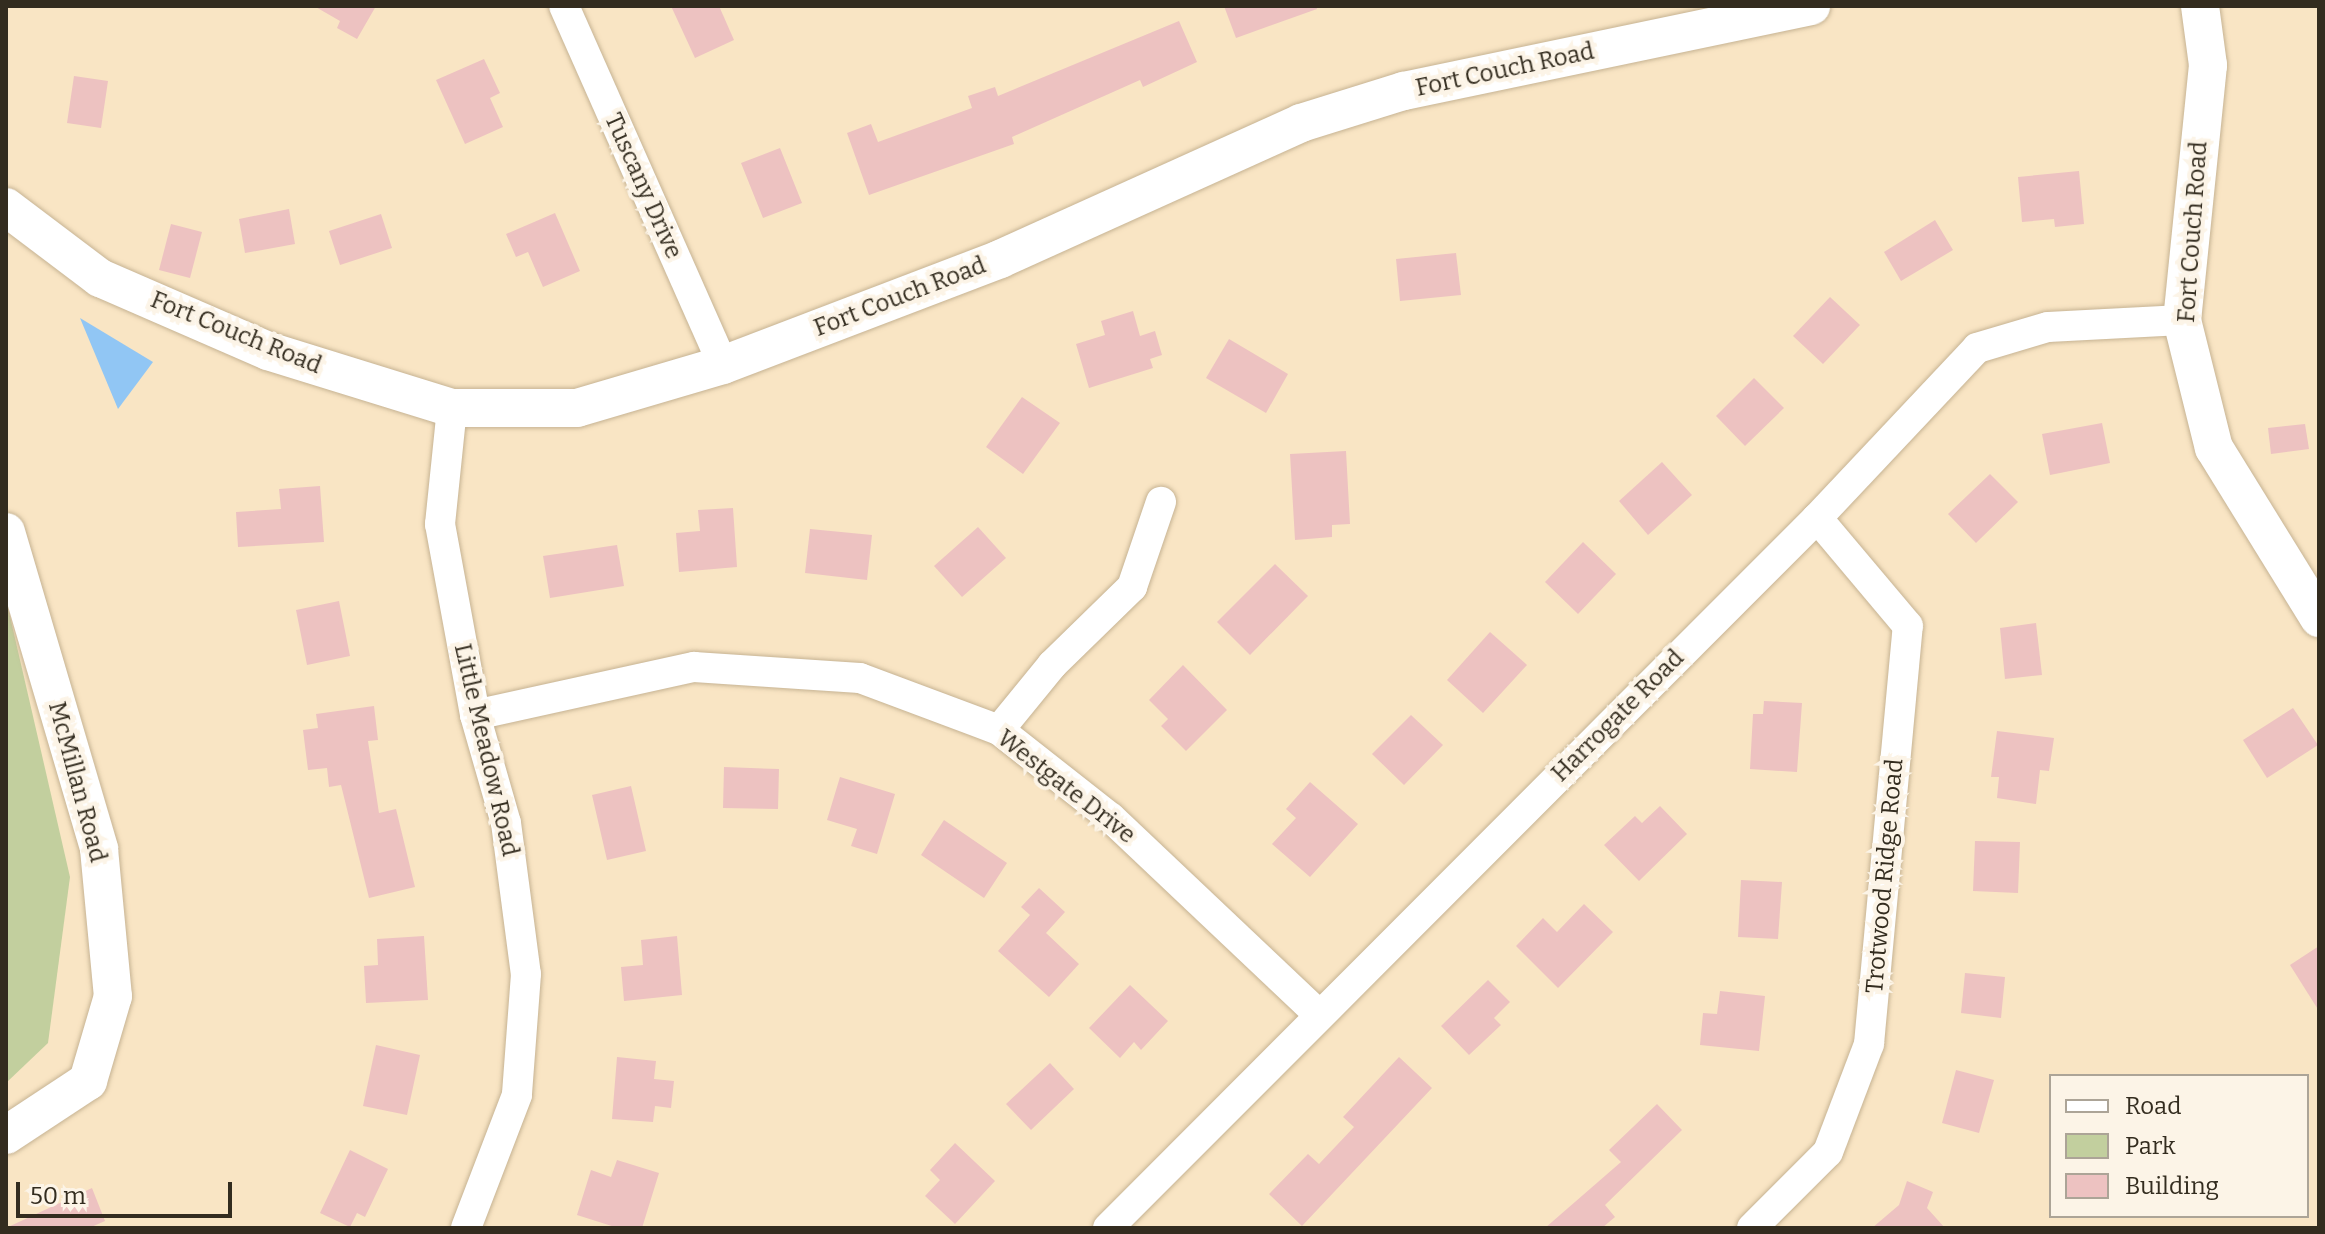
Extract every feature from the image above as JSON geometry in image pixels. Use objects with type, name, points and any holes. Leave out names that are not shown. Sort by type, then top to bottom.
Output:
[{"type":"street","name":"Tuscany Drive","points":[[564,6],[723,365]]},
{"type":"street","name":"Fort Couch Road","points":[[6,207],[100,278],[268,351],[452,408],[577,408],[723,365],[1000,259],[1301,123],[1404,91],[1811,6]]},
{"type":"street","name":"Fort Couch Road","points":[[2200,6],[2208,65],[2182,320],[2214,448],[2319,618]]},
{"type":"street","name":"Harrogate Road","points":[[1108,1228],[1318,1014],[1817,518],[1977,348],[2048,327],[2182,320]]},
{"type":"street","name":"Little Meadow Road","points":[[452,408],[440,524],[475,715],[506,823],[526,974],[517,1095],[466,1228]]},
{"type":"street","points":[[999,730],[1052,665],[1132,587],[1161,502]]},
{"type":"street","name":"Trotwood Ridge Road","points":[[1752,1228],[1828,1152],[1869,1044],[1904,673],[1908,626],[1817,518]]},
{"type":"street","name":"McMillan Road","points":[[6,532],[99,849],[113,996],[88,1081],[6,1135]]},
{"type":"street","name":"Westgate Drive","points":[[475,715],[694,667],[860,678],[999,730],[1111,818],[1318,1014]]},
{"type":"green space","points":[[6,599],[70,877],[48,1043],[6,1083]]},
{"type":"water","points":[[80,318],[153,362],[118,409]]},
{"type":"building","points":[[314,6],[376,6],[357,39],[337,28],[340,21]]},
{"type":"building","points":[[671,6],[719,6],[734,40],[695,58]]},
{"type":"building","points":[[1224,6],[1316,6],[1317,9],[1236,38]]},
{"type":"building","points":[[1179,21],[1197,62],[1143,87],[1140,80],[1012,137],[1014,144],[869,195],[847,133],[871,124],[878,142],[972,108],[968,96],[995,87],[998,96]]},
{"type":"building","points":[[484,59],[500,93],[490,98],[503,127],[465,144],[436,80]]},
{"type":"building","points":[[74,76],[108,81],[101,128],[67,123]]},
{"type":"building","points":[[780,148],[802,203],[763,218],[741,163]]},
{"type":"building","points":[[2079,171],[2084,224],[2055,227],[2054,219],[2022,222],[2018,177]]},
{"type":"building","points":[[289,209],[295,244],[245,253],[239,219]]},
{"type":"building","points":[[555,213],[580,271],[543,287],[528,252],[516,257],[506,234]]},
{"type":"building","points":[[381,214],[392,248],[340,265],[329,231]]},
{"type":"building","points":[[1935,220],[1953,250],[1901,281],[1884,252]]},
{"type":"building","points":[[171,224],[202,232],[190,278],[159,270]]},
{"type":"building","points":[[1456,253],[1461,295],[1400,301],[1396,259]]},
{"type":"building","points":[[1830,297],[1860,325],[1823,364],[1793,336]]},
{"type":"building","points":[[1133,311],[1140,336],[1155,331],[1162,355],[1150,359],[1153,368],[1089,388],[1076,344],[1105,335],[1101,321]]},
{"type":"building","points":[[1229,339],[1288,374],[1266,413],[1206,378]]},
{"type":"building","points":[[1754,378],[1784,408],[1745,446],[1716,416]]},
{"type":"building","points":[[1022,397],[1060,423],[1023,474],[986,447]]},
{"type":"building","points":[[2102,423],[2110,463],[2050,475],[2042,434]]},
{"type":"building","points":[[2305,424],[2309,449],[2271,454],[2268,428]]},
{"type":"building","points":[[1346,451],[1350,524],[1332,525],[1332,537],[1295,540],[1290,454]]},
{"type":"building","points":[[1662,462],[1692,495],[1648,535],[1619,501]]},
{"type":"building","points":[[1990,474],[2018,502],[1976,543],[1948,514]]},
{"type":"building","points":[[320,486],[324,542],[238,547],[236,512],[281,509],[279,489]]},
{"type":"building","points":[[733,508],[737,567],[679,572],[676,533],[700,531],[698,510]]},
{"type":"building","points":[[978,527],[1006,558],[962,597],[934,566]]},
{"type":"building","points":[[810,529],[872,535],[867,580],[805,573]]},
{"type":"building","points":[[1583,542],[1616,574],[1578,614],[1545,582]]},
{"type":"building","points":[[617,545],[624,586],[550,598],[543,556]]},
{"type":"building","points":[[1275,564],[1308,596],[1250,655],[1217,622]]},
{"type":"building","points":[[339,601],[350,656],[307,665],[296,610]]},
{"type":"building","points":[[2036,623],[2042,675],[2005,679],[2000,628]]},
{"type":"building","points":[[1490,632],[1527,665],[1483,713],[1447,680]]},
{"type":"building","points":[[1183,665],[1227,710],[1186,751],[1161,726],[1168,719],[1149,700]]},
{"type":"building","points":[[1764,701],[1802,703],[1797,772],[1750,769],[1753,714],[1763,714]]},
{"type":"building","points":[[374,706],[378,740],[368,741],[379,813],[396,809],[415,887],[369,898],[341,785],[329,787],[327,768],[308,770],[303,730],[318,728],[316,714]]},
{"type":"building","points":[[2293,708],[2318,745],[2267,778],[2243,740]]},
{"type":"building","points":[[1411,715],[1443,745],[1404,785],[1372,754]]},
{"type":"building","points":[[1997,731],[2054,738],[2049,771],[2040,770],[2036,804],[1997,798],[1999,777],[1991,777]]},
{"type":"building","points":[[724,767],[779,769],[778,809],[723,808]]},
{"type":"building","points":[[840,777],[895,794],[877,854],[851,846],[857,829],[827,820]]},
{"type":"building","points":[[1310,782],[1358,824],[1310,877],[1272,844],[1296,818],[1286,809]]},
{"type":"building","points":[[631,786],[646,851],[607,860],[592,795]]},
{"type":"building","points":[[1660,806],[1687,834],[1639,881],[1604,845],[1635,816],[1642,823]]},
{"type":"building","points":[[944,820],[1007,863],[984,898],[921,855]]},
{"type":"building","points":[[1975,841],[2020,842],[2018,893],[1973,891]]},
{"type":"building","points":[[1741,880],[1782,882],[1778,939],[1738,937]]},
{"type":"building","points":[[1039,888],[1065,912],[1046,933],[1079,964],[1049,997],[998,951],[1030,915],[1021,907]]},
{"type":"building","points":[[1584,904],[1613,932],[1558,988],[1516,946],[1543,918],[1557,932]]},
{"type":"building","points":[[424,936],[428,1000],[366,1003],[364,966],[378,965],[377,939]]},
{"type":"building","points":[[677,936],[682,995],[624,1001],[621,967],[643,965],[641,940]]},
{"type":"building","points":[[2319,946],[2319,1011],[2290,965]]},
{"type":"building","points":[[1965,973],[2005,977],[2001,1018],[1961,1013]]},
{"type":"building","points":[[1488,980],[1510,1002],[1494,1018],[1501,1025],[1469,1055],[1441,1026]]},
{"type":"building","points":[[1130,985],[1168,1021],[1141,1050],[1134,1042],[1120,1058],[1089,1028]]},
{"type":"building","points":[[1720,991],[1765,996],[1759,1051],[1700,1045],[1703,1013],[1717,1014]]},
{"type":"building","points":[[376,1045],[420,1055],[407,1115],[363,1106]]},
{"type":"building","points":[[617,1057],[656,1061],[654,1079],[674,1081],[671,1108],[655,1106],[653,1122],[612,1119]]},
{"type":"building","points":[[1399,1057],[1432,1088],[1302,1226],[1269,1194],[1308,1154],[1319,1164],[1354,1127],[1343,1117]]},
{"type":"building","points":[[1050,1063],[1074,1089],[1031,1130],[1006,1104]]},
{"type":"building","points":[[1956,1070],[1994,1080],[1979,1133],[1942,1123]]},
{"type":"building","points":[[1657,1104],[1682,1130],[1605,1205],[1615,1217],[1602,1228],[1545,1228],[1621,1162],[1609,1150]]},
{"type":"building","points":[[955,1143],[995,1181],[955,1224],[925,1196],[940,1180],[930,1170]]},
{"type":"building","points":[[350,1150],[388,1169],[365,1217],[357,1213],[350,1227],[320,1213]]},
{"type":"building","points":[[617,1160],[659,1173],[642,1228],[618,1228],[577,1215],[591,1170],[611,1177]]},
{"type":"building","points":[[1907,1181],[1933,1192],[1927,1208],[1945,1228],[1872,1228],[1899,1205]]},
{"type":"building","points":[[92,1188],[105,1221],[89,1228],[6,1228]]}]
